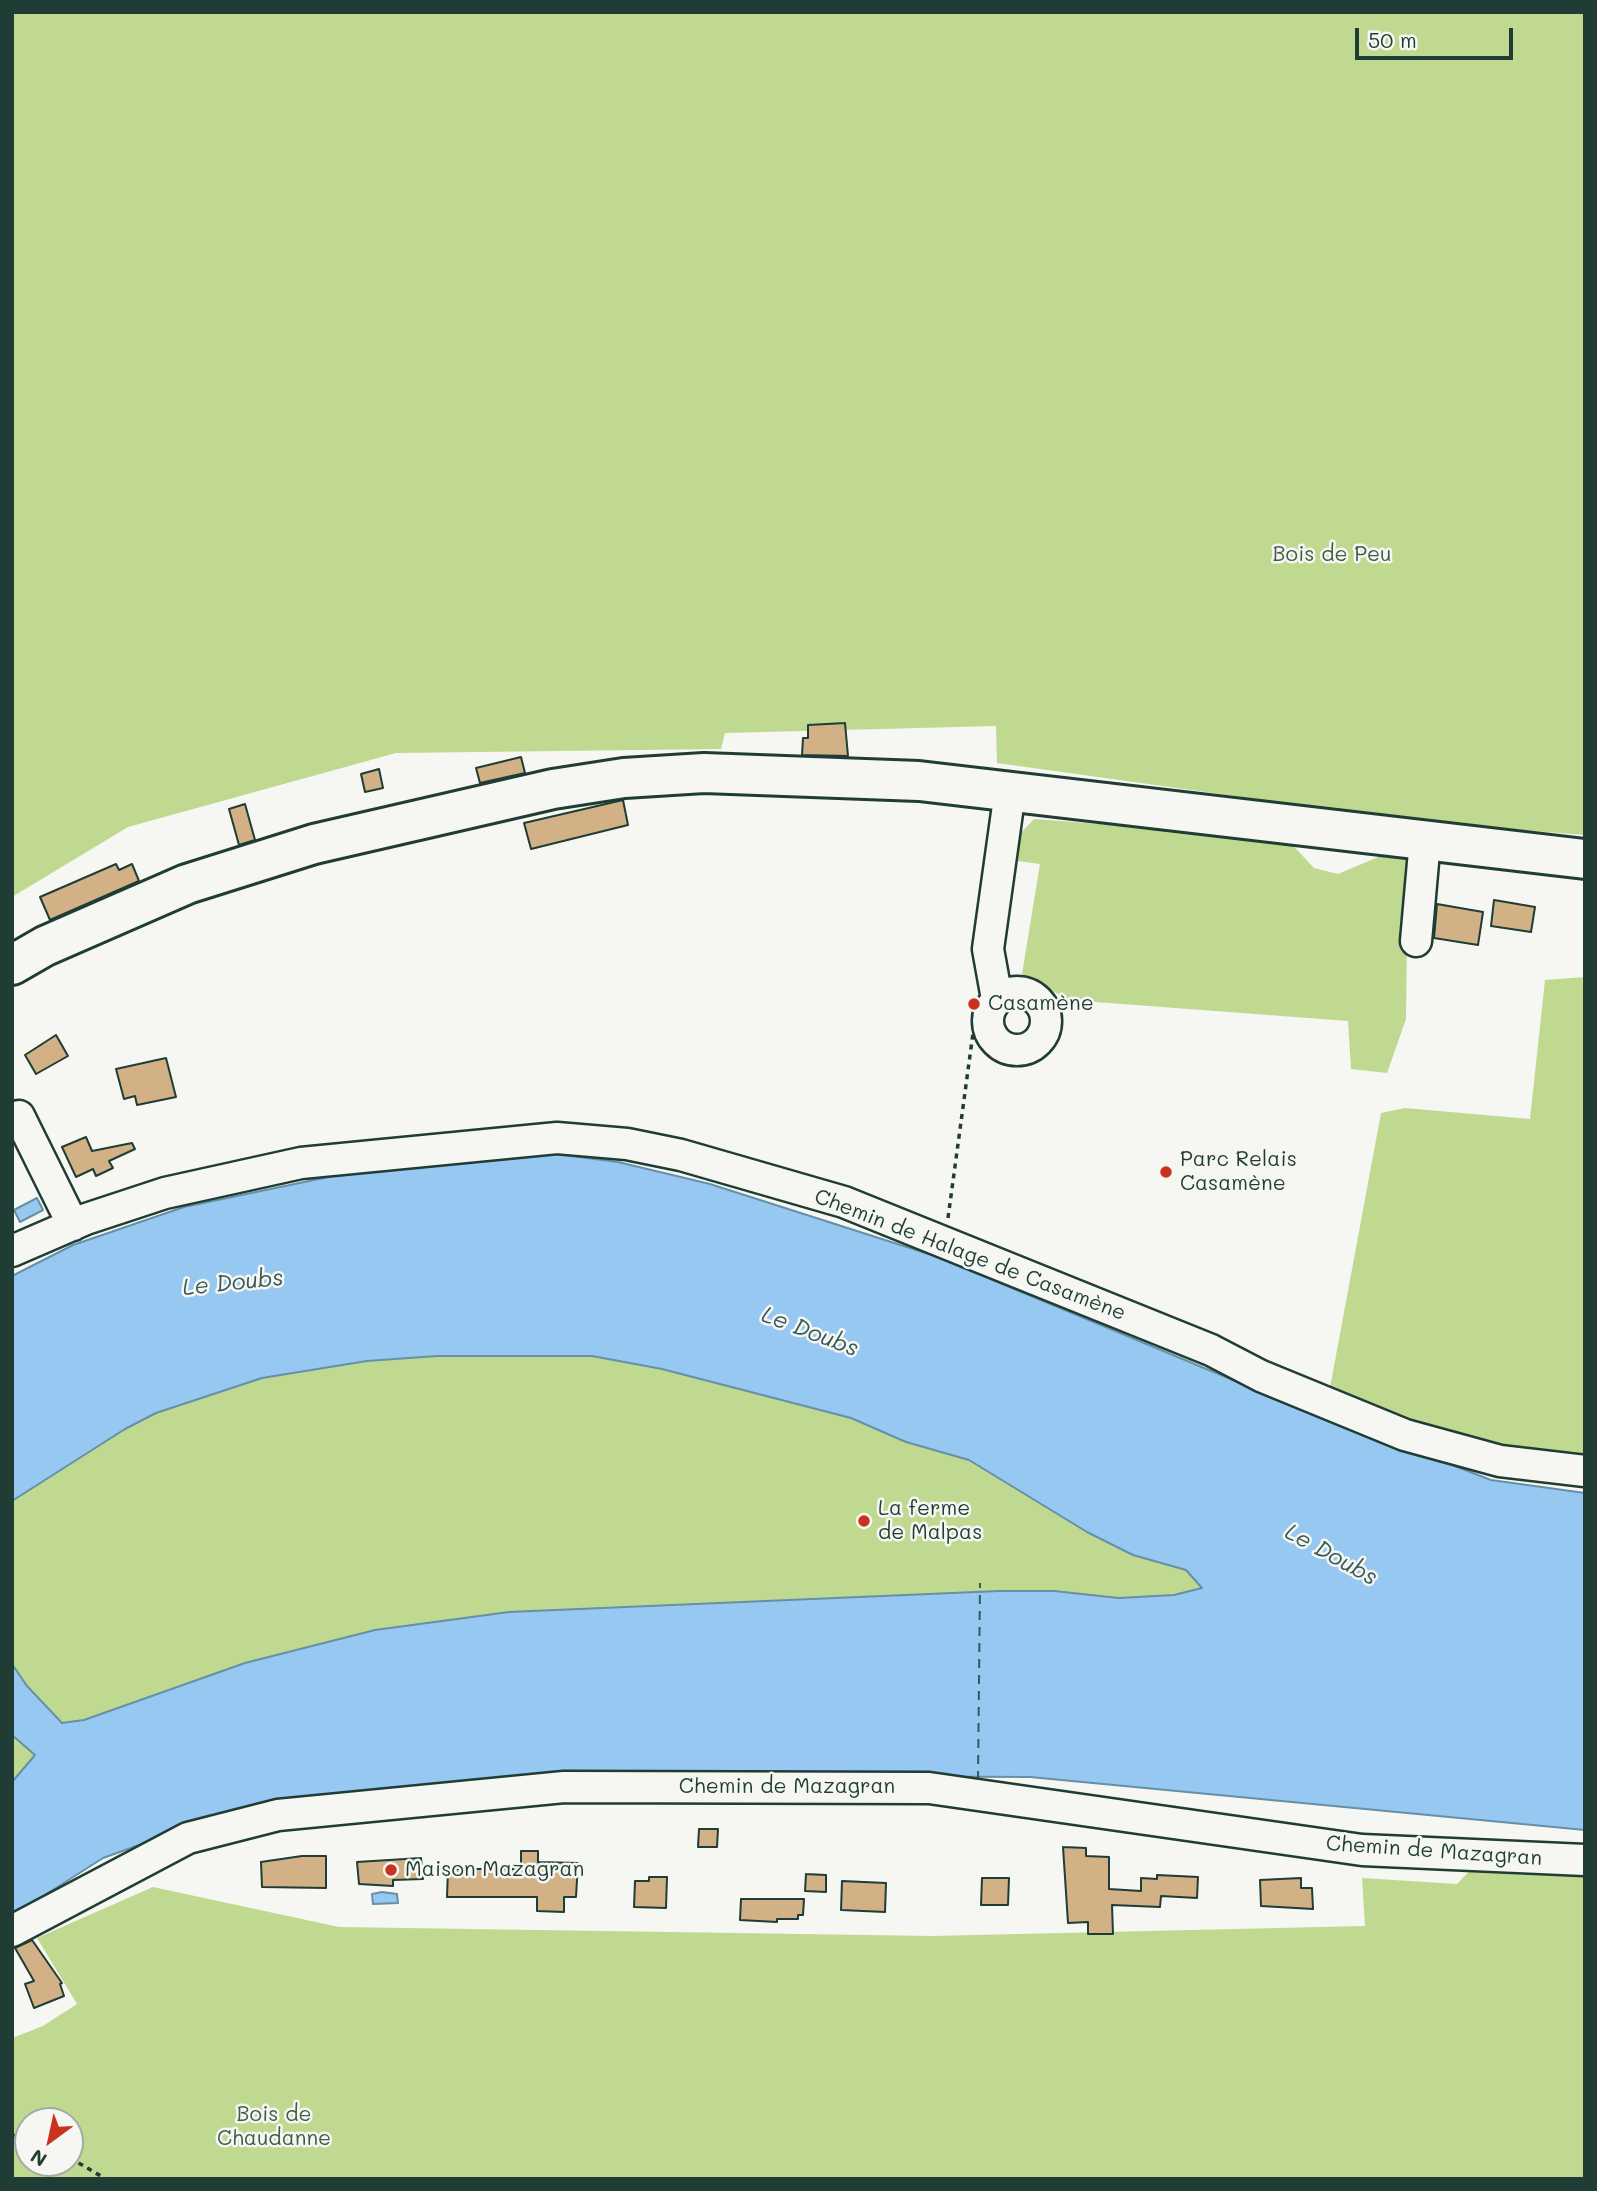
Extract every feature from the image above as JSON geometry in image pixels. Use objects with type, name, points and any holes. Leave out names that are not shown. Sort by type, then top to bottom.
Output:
[{"type":"main road","points":[[12,965],[45,946],[187,884],[314,844],[553,789],[624,778],[704,773],[885,778],[1010,791],[1367,841],[1425,840],[1585,859]]},
{"type":"street","points":[[993,1001],[988,949],[1010,791]]},
{"type":"street","points":[[1416,941],[1425,840]]},
{"type":"street","points":[[19,1116],[73,1225]]},
{"type":"street","name":"Chemin de Halage de Casamène","points":[[12,1251],[73,1225],[165,1193],[302,1163],[558,1138],[627,1144],[681,1156],[844,1202],[946,1241],[1405,1435],[1500,1461],[1585,1471]]},
{"type":"street","name":"Chemin de Mazagran","points":[[12,1931],[188,1838],[278,1815],[564,1787],[929,1788],[1362,1850],[1585,1860]]},
{"type":"path","points":[[946,1241],[993,1001]]},
{"type":"path","points":[[84,2166],[106,2179]]},
{"type":"green space","name":"Bois de Peu","points":[[12,12],[1585,12],[1585,835],[1429,823],[997,763],[996,726],[725,733],[721,749],[396,753],[128,827],[12,897]]},
{"type":"green space","points":[[1034,819],[1286,838],[1314,868],[1338,874],[1383,855],[1408,855],[1406,1019],[1387,1073],[1351,1069],[1348,1021],[1069,1000],[1022,974],[1040,864],[1010,860],[1015,839]]},
{"type":"green space","points":[[1585,977],[1585,1464],[1515,1453],[1423,1427],[1329,1393],[1381,1113],[1405,1108],[1530,1119],[1545,980]]},
{"type":"green space","points":[[437,1356],[592,1356],[662,1369],[851,1418],[906,1442],[969,1460],[1087,1532],[1133,1555],[1186,1570],[1202,1588],[1174,1595],[1119,1598],[1054,1591],[999,1591],[509,1612],[375,1630],[245,1663],[84,1720],[62,1723],[17,1674],[12,1664],[14,1499],[125,1429],[156,1413],[262,1378],[367,1361]]},
{"type":"green space","points":[[12,1735],[35,1755],[12,1782]]},
{"type":"green space","name":"Bois de Chaudanne","points":[[1473,1867],[1585,1874],[1585,2179],[12,2179],[12,2038],[43,2026],[77,2004],[37,1938],[153,1887],[339,1927],[932,1936],[1365,1926],[1362,1878],[1457,1884]]},
{"type":"water","name":"Le Doubs","points":[[548,1153],[618,1162],[710,1184],[935,1256],[1257,1390],[1491,1480],[1585,1493],[1585,1830],[1030,1777],[586,1775],[186,1828],[103,1858],[12,1916],[12,1782],[35,1755],[12,1735],[12,1664],[27,1686],[62,1723],[84,1720],[245,1663],[375,1630],[509,1612],[999,1591],[1054,1591],[1119,1598],[1174,1595],[1202,1588],[1186,1570],[1133,1555],[1087,1532],[969,1460],[906,1442],[851,1418],[662,1369],[592,1356],[437,1356],[367,1361],[262,1378],[156,1413],[125,1429],[12,1501],[12,1276],[73,1245],[184,1207],[333,1176]]},
{"type":"water","points":[[37,1198],[43,1210],[20,1222],[14,1210]]},
{"type":"water","points":[[372,1894],[397,1894],[398,1903],[373,1904]]},
{"type":"building","points":[[845,723],[848,756],[802,755],[803,738],[808,738],[808,725]]},
{"type":"building","points":[[521,757],[525,773],[480,783],[476,768]]},
{"type":"building","points":[[379,769],[383,788],[365,792],[361,774]]},
{"type":"building","points":[[623,800],[628,825],[531,849],[524,823]]},
{"type":"building","points":[[245,804],[255,840],[239,845],[229,809]]},
{"type":"building","points":[[116,864],[119,870],[132,864],[139,881],[50,920],[40,897]]},
{"type":"building","points":[[1494,900],[1535,907],[1531,932],[1491,926]]},
{"type":"building","points":[[1437,904],[1483,912],[1478,945],[1434,938]]},
{"type":"building","points":[[56,1035],[68,1056],[36,1074],[25,1055]]},
{"type":"building","points":[[166,1058],[176,1097],[137,1105],[135,1096],[124,1099],[116,1069]]},
{"type":"building","points":[[86,1137],[92,1151],[132,1143],[135,1149],[109,1161],[113,1168],[96,1176],[93,1169],[76,1177],[62,1147]]},
{"type":"building","points":[[699,1829],[718,1829],[717,1847],[698,1847]]},
{"type":"building","points":[[1063,1847],[1086,1848],[1086,1856],[1109,1857],[1109,1889],[1141,1891],[1141,1878],[1157,1879],[1157,1875],[1198,1877],[1197,1898],[1161,1896],[1160,1907],[1112,1905],[1113,1934],[1088,1934],[1088,1922],[1068,1923]]},
{"type":"building","points":[[521,1851],[538,1851],[538,1862],[578,1863],[576,1897],[564,1897],[564,1912],[537,1911],[537,1897],[447,1897],[448,1869],[521,1869]]},
{"type":"building","points":[[302,1856],[326,1856],[326,1888],[262,1887],[261,1862]]},
{"type":"building","points":[[421,1858],[423,1879],[393,1880],[393,1886],[359,1884],[357,1862]]},
{"type":"building","points":[[806,1874],[826,1875],[826,1892],[805,1891]]},
{"type":"building","points":[[649,1877],[667,1877],[666,1908],[634,1907],[635,1881],[649,1881]]},
{"type":"building","points":[[982,1878],[1009,1878],[1008,1905],[981,1905]]},
{"type":"building","points":[[1301,1878],[1301,1888],[1312,1888],[1313,1909],[1261,1906],[1260,1880]]},
{"type":"building","points":[[842,1881],[886,1883],[885,1912],[841,1910]]},
{"type":"building","points":[[741,1899],[804,1899],[803,1915],[798,1915],[798,1919],[777,1919],[777,1922],[740,1920]]},
{"type":"building","points":[[32,1940],[62,1983],[60,1984],[64,1996],[34,2008],[25,1984],[34,1981],[15,1948]]},
{"type":"ferry route","points":[[978,1780],[980,1583]]},
{"type":"place","name":"Casamène","points":[[974,1004]]},
{"type":"place","name":"Parc Relais Casamène","points":[[1166,1172]]},
{"type":"place","name":"La ferme de Malpas","points":[[864,1521]]},
{"type":"place","name":"Maison Mazagran","points":[[391,1870]]}]
